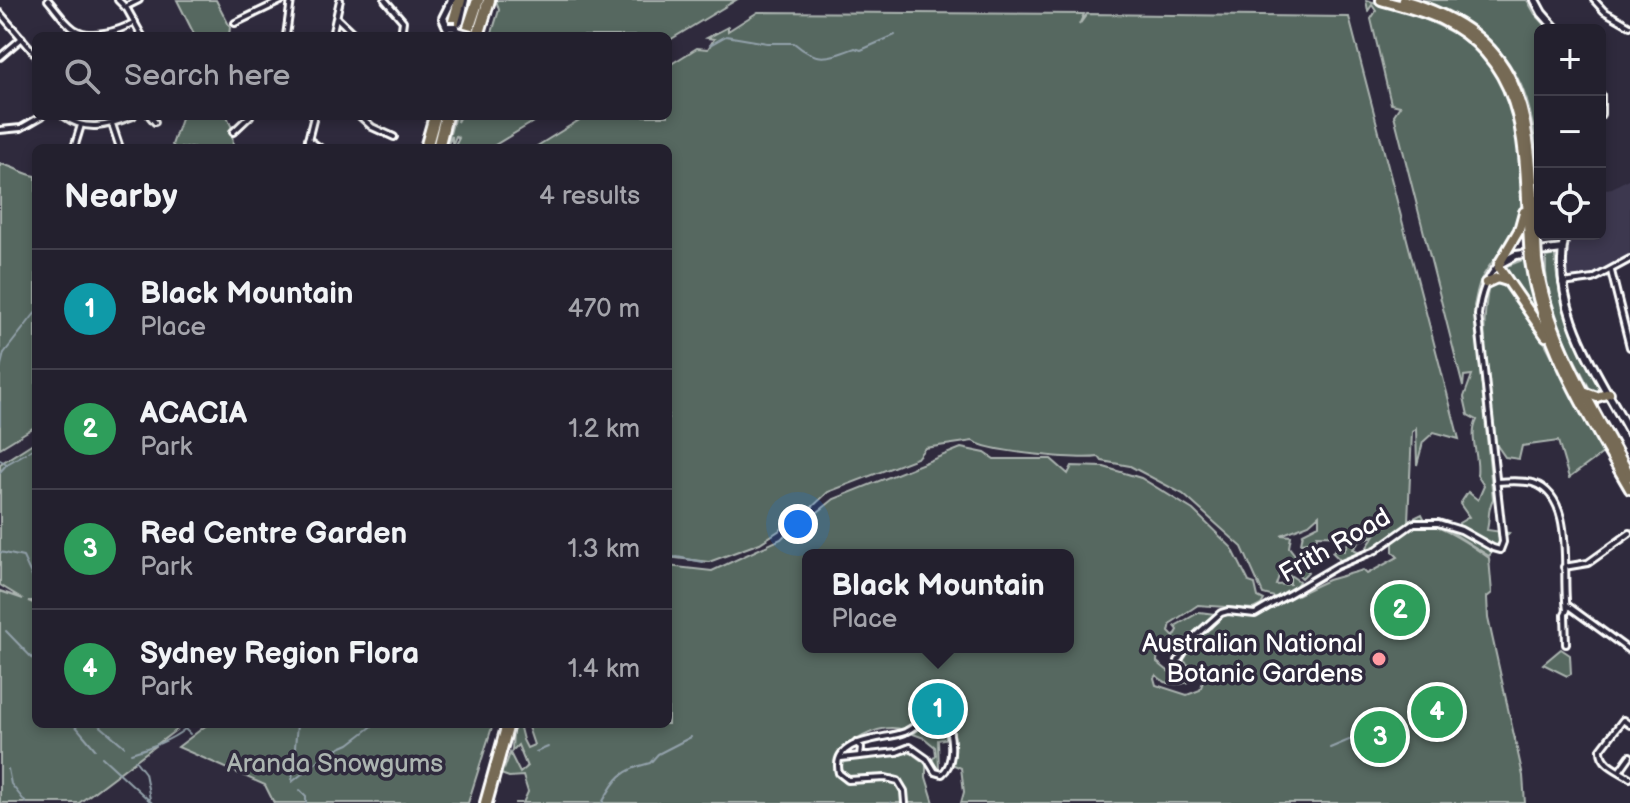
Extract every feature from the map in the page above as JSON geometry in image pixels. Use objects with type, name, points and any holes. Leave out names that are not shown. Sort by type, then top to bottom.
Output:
[{"type":"highway","points":[[479,32],[488,0]]},
{"type":"highway","points":[[457,32],[468,1]]},
{"type":"highway","points":[[426,144],[436,120]]},
{"type":"highway","points":[[435,144],[438,120]]},
{"type":"highway","points":[[484,802],[500,728]]},
{"type":"highway","points":[[484,802],[507,728]]},
{"type":"main road","points":[[1381,0],[1439,19],[1476,44],[1491,60],[1510,92],[1518,110],[1540,311],[1555,350]]},
{"type":"main road","points":[[1403,0],[1441,13],[1461,25],[1480,40],[1506,71],[1524,110],[1529,139],[1532,252],[1552,327],[1630,476]]},
{"type":"main road","points":[[1526,190],[1519,230],[1499,266],[1555,350],[1630,489]]},
{"type":"main road","points":[[1486,283],[1497,278],[1507,282]]},
{"type":"main road","points":[[1586,393],[1596,397],[1609,393]]},
{"type":"main road","points":[[1594,410],[1599,400],[1609,393]]},
{"type":"street","points":[[48,0],[79,32],[115,32],[135,22]]},
{"type":"street","points":[[118,0],[140,32]]},
{"type":"street","points":[[125,7],[139,0]]},
{"type":"street","points":[[235,23],[283,0]]},
{"type":"street","points":[[287,32],[291,0]]},
{"type":"street","points":[[333,32],[340,0]]},
{"type":"street","points":[[385,0],[403,21],[402,32]]},
{"type":"street","points":[[452,0],[443,17],[457,32],[477,31],[488,0]]},
{"type":"street","points":[[1535,0],[1552,24]]},
{"type":"street","points":[[1594,0],[1604,11],[1630,26]]},
{"type":"street","points":[[0,13],[32,50]]},
{"type":"street","points":[[337,18],[352,32]]},
{"type":"street","points":[[0,57],[22,38]]},
{"type":"street","points":[[0,130],[21,128],[35,120]]},
{"type":"street","points":[[72,120],[97,127],[122,120]]},
{"type":"street","points":[[233,132],[246,120]]},
{"type":"street","points":[[307,144],[313,120]]},
{"type":"street","points":[[364,120],[394,137]]},
{"type":"street","points":[[112,124],[119,144]]},
{"type":"street","points":[[75,144],[81,125]]},
{"type":"street","points":[[308,139],[315,144]]},
{"type":"street","points":[[1564,240],[1562,283],[1570,320],[1630,433]]},
{"type":"street","points":[[1486,283],[1499,266],[1532,252],[1562,249]]},
{"type":"street","points":[[1562,283],[1582,281],[1611,271],[1630,259]]},
{"type":"street","points":[[1611,271],[1630,347]]},
{"type":"street","name":"Frith Road","points":[[1178,661],[1193,638],[1221,613],[1255,614],[1337,566],[1376,550],[1414,523],[1438,523],[1461,530],[1500,550],[1503,542],[1478,315],[1479,298],[1486,283]]},
{"type":"street","points":[[1496,482],[1528,482],[1541,486],[1558,506],[1562,519],[1567,605],[1566,644]]},
{"type":"street","points":[[1564,567],[1588,563],[1630,533]]},
{"type":"street","points":[[1567,605],[1630,651]]},
{"type":"street","points":[[841,758],[897,752],[910,747],[927,759],[935,772],[942,774],[949,765],[950,737],[944,716],[937,714],[903,732],[855,744],[841,758],[837,769],[844,779],[894,779],[902,786],[905,803]]},
{"type":"street","points":[[1630,725],[1623,720],[1600,754],[1603,761],[1630,778]]},
{"type":"street","points":[[855,744],[862,749],[858,756]]},
{"type":"street","points":[[1619,771],[1630,756]]},
{"type":"shaded area","points":[[1630,178],[1630,257],[1593,277],[1568,278],[1565,275],[1567,240],[1606,240],[1606,189]]},
{"type":"green space","points":[[177,0],[216,0],[230,27],[229,32],[193,32]]},
{"type":"green space","points":[[496,0],[736,0],[672,39],[672,32],[492,32],[499,10]]},
{"type":"green space","points":[[1366,0],[1427,20],[1473,47],[1491,66],[1504,89],[1514,118],[1522,188],[1521,213],[1511,238],[1484,274],[1474,306],[1493,499],[1487,530],[1509,533],[1489,556],[1448,530],[1460,531],[1459,523],[1469,517],[1460,504],[1468,492],[1478,500],[1484,486],[1477,475],[1474,434],[1477,420],[1468,415],[1464,397],[1472,375],[1464,376],[1463,387],[1394,115],[1400,106],[1391,104],[1371,19],[1376,11],[1372,5],[1368,11]]},
{"type":"green space","points":[[1421,0],[1527,0],[1544,24],[1534,24],[1534,133],[1527,100],[1516,75],[1501,53],[1455,16]]},
{"type":"green space","points":[[758,12],[1084,14],[1079,25],[1087,14],[1349,17],[1459,439],[1434,432],[1423,442],[1417,465],[1416,428],[1412,432],[1408,521],[1422,514],[1425,520],[1414,521],[1373,551],[1367,547],[1375,535],[1360,541],[1353,549],[1363,553],[1342,562],[1332,552],[1337,548],[1344,551],[1351,536],[1317,535],[1316,541],[1301,543],[1303,533],[1319,525],[1319,515],[1309,524],[1281,535],[1291,536],[1289,547],[1308,572],[1302,578],[1294,570],[1281,570],[1276,585],[1290,584],[1290,575],[1299,581],[1294,590],[1278,598],[1263,594],[1242,547],[1183,494],[1130,466],[1102,461],[1099,457],[1014,452],[973,441],[925,448],[917,458],[828,492],[806,513],[760,543],[709,562],[672,557],[672,144],[540,144],[580,120],[672,120],[672,64],[697,48],[708,49],[714,39],[707,38],[728,27],[728,31]]},
{"type":"green space","points":[[181,120],[229,120],[232,128],[233,144],[172,144]]},
{"type":"green space","points":[[454,120],[536,120],[497,144],[456,144],[459,138],[456,136],[452,144],[452,136],[447,144]]},
{"type":"green space","points":[[0,164],[32,175],[32,428],[0,448]]},
{"type":"green space","points":[[1555,255],[1564,311],[1602,392],[1592,393],[1553,311],[1546,257]]},
{"type":"green space","points":[[1525,259],[1537,316],[1502,268]]},
{"type":"green space","points":[[1502,284],[1546,345],[1603,453],[1569,478],[1558,441],[1522,446],[1519,459],[1505,457],[1496,444],[1484,324],[1489,285]]},
{"type":"green space","points":[[32,444],[32,601],[28,601],[32,602],[32,728],[179,728],[79,803],[0,803],[0,591],[23,599],[0,585],[0,464]]},
{"type":"green space","points":[[961,448],[985,453],[994,459],[1051,459],[1068,474],[1072,466],[1104,467],[1141,478],[1193,510],[1232,548],[1249,582],[1255,584],[1258,597],[1264,600],[1253,609],[1198,605],[1171,623],[1169,632],[1174,637],[1178,630],[1175,626],[1200,612],[1215,614],[1204,630],[1211,628],[1223,614],[1230,612],[1250,617],[1328,580],[1363,570],[1367,574],[1398,557],[1393,552],[1393,540],[1409,527],[1420,523],[1446,531],[1489,558],[1492,593],[1487,597],[1488,618],[1523,776],[1525,803],[961,803],[964,792],[961,768],[952,764],[954,724],[951,714],[938,711],[920,717],[904,730],[884,729],[863,736],[846,749],[834,765],[837,774],[849,782],[893,781],[893,775],[850,778],[840,765],[847,758],[911,753],[926,764],[926,777],[934,803],[523,803],[528,792],[523,776],[509,777],[498,773],[502,753],[505,767],[510,753],[520,773],[527,767],[518,745],[512,751],[513,730],[504,744],[510,728],[520,728],[527,748],[534,745],[528,728],[672,728],[672,566],[712,571],[781,539],[791,529],[793,532],[834,499]],"holes":[[[1168,646],[1184,653],[1184,661],[1204,679],[1200,690],[1187,695],[1156,685],[1156,675],[1171,684],[1188,682],[1157,662],[1158,649]]]},
{"type":"green space","points":[[1561,649],[1570,655],[1571,674],[1567,676],[1543,664]]},
{"type":"green space","points":[[937,716],[945,720],[949,738],[938,740],[939,770],[935,770],[932,760],[936,755],[935,747],[913,734]]},
{"type":"green space","name":"Aranda Snowgums","points":[[203,728],[492,728],[468,803],[274,803],[265,785],[178,747]]},
{"type":"waterway","points":[[710,45],[726,36],[767,43],[794,43],[809,54],[823,57],[855,48],[861,50],[895,35]]},
{"type":"waterway","points":[[0,369],[4,353],[32,317]]},
{"type":"waterway","points":[[0,402],[0,425]]},
{"type":"waterway","points":[[7,464],[26,453]]},
{"type":"waterway","points":[[0,460],[7,464],[0,472]]},
{"type":"waterway","points":[[0,552],[23,557],[32,576]]},
{"type":"waterway","points":[[672,558],[703,562]]},
{"type":"waterway","points":[[6,631],[32,658]]},
{"type":"waterway","points":[[1366,721],[1385,721]]},
{"type":"waterway","points":[[1330,748],[1354,738],[1363,740],[1377,728],[1387,728],[1398,722]]},
{"type":"waterway","points":[[77,728],[95,749]]},
{"type":"waterway","points":[[103,728],[124,746]]},
{"type":"waterway","points":[[292,782],[297,728]]},
{"type":"waterway","points":[[292,782],[328,753],[349,744],[370,728]]},
{"type":"waterway","points":[[131,753],[167,740],[185,729],[190,734]]},
{"type":"waterway","points":[[602,803],[621,776],[650,763],[658,754],[691,737]]},
{"type":"waterway","points":[[536,752],[548,747]]},
{"type":"waterway","points":[[102,757],[152,803]]},
{"type":"waterway","points":[[135,760],[145,773],[150,799]]},
{"type":"waterway","points":[[8,769],[11,784],[26,803]]},
{"type":"waterway","points":[[300,790],[306,796],[306,803]]},
{"type":"place","name":"ACACIA","points":[[1400,610]]},
{"type":"place","name":"Australian National Botanic Gardens","points":[[1379,659]]},
{"type":"place","name":"Black Mountain","points":[[938,709]]},
{"type":"place","name":"Sydney Region Flora","points":[[1437,712]]},
{"type":"place","name":"Red Centre Garden","points":[[1380,737]]}]
